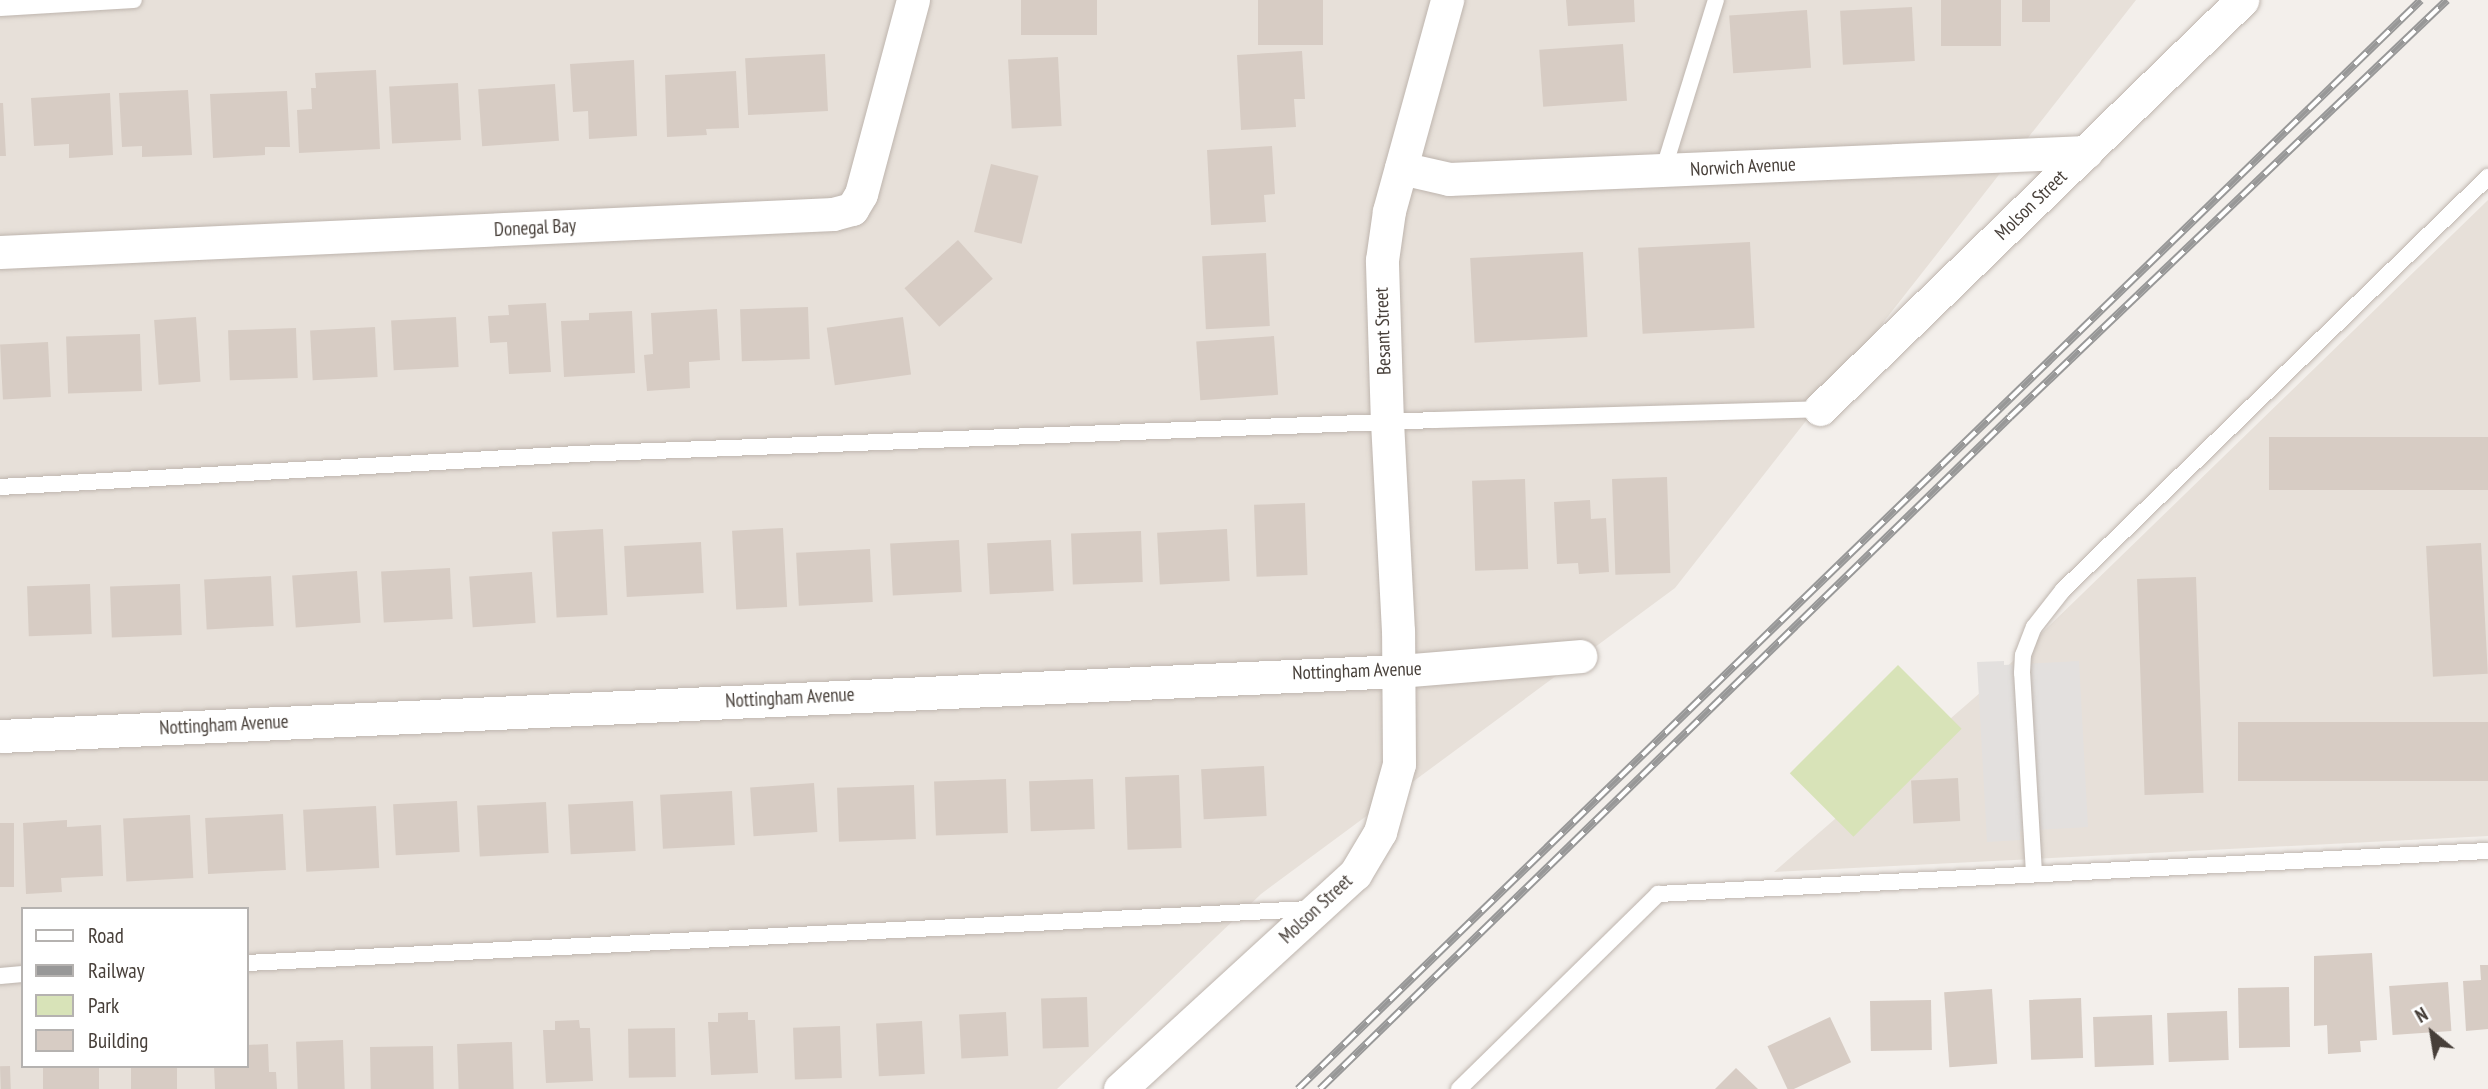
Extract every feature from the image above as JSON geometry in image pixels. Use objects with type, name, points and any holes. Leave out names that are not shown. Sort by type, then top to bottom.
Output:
[{"type":"street","name":"Donegal Bay","points":[[0,253],[833,214],[852,209],[861,194],[913,0]]},
{"type":"street","name":"Besant Street","points":[[1399,671],[1382,260],[1389,211],[1447,0]]},
{"type":"street","name":"Molson Street","points":[[1820,410],[2242,0]]},
{"type":"street","name":"Norwich Avenue","points":[[1401,168],[1449,179],[2086,152]]},
{"type":"street","name":"Nottingham Avenue","points":[[0,736],[1399,671],[1580,656]]},
{"type":"street","name":"Molson Street","points":[[1120,1089],[1355,874],[1380,832],[1399,764],[1399,671]]},
{"type":"lane","points":[[0,8],[134,0]]},
{"type":"lane","points":[[1663,171],[1716,0]]},
{"type":"lane","points":[[2034,873],[2022,673],[2023,655],[2034,627],[2063,590],[2488,177]]},
{"type":"lane","points":[[0,487],[578,454],[1820,410]]},
{"type":"lane","points":[[1459,1089],[1658,894],[2488,851]]},
{"type":"lane","points":[[248,963],[1317,909]]},
{"type":"lane","points":[[0,976],[21,974]]},
{"type":"shaded area","points":[[0,0],[2136,0],[1675,588],[1261,894],[1057,1089],[0,1089]]},
{"type":"shaded area","points":[[2488,200],[2488,836],[1774,872],[1981,692]]},
{"type":"shaded area","points":[[2004,661],[2004,665],[2079,661],[2088,827],[2020,831],[2020,840],[1987,842],[1977,662]]},
{"type":"green space","points":[[1898,665],[1962,729],[1853,837],[1790,773]]},
{"type":"building","points":[[1021,0],[1097,0],[1097,35],[1021,35]]},
{"type":"building","points":[[1258,0],[1323,0],[1323,45],[1258,45]]},
{"type":"building","points":[[1566,0],[1634,0],[1635,22],[1568,26]]},
{"type":"building","points":[[1941,0],[2001,0],[2001,46],[1941,46]]},
{"type":"building","points":[[2022,0],[2050,0],[2050,22],[2022,22]]},
{"type":"building","points":[[1912,7],[1915,61],[1843,65],[1840,11]]},
{"type":"building","points":[[1807,10],[1811,68],[1733,73],[1729,15]]},
{"type":"building","points":[[1623,44],[1627,101],[1543,107],[1539,50]]},
{"type":"building","points":[[1302,51],[1305,99],[1294,99],[1296,127],[1241,130],[1237,55]]},
{"type":"building","points":[[825,54],[828,111],[748,115],[745,58]]},
{"type":"building","points":[[1058,57],[1062,126],[1012,129],[1008,60]]},
{"type":"building","points":[[634,60],[637,136],[589,139],[588,111],[573,112],[570,64]]},
{"type":"building","points":[[376,70],[380,149],[299,153],[297,110],[312,109],[311,88],[316,88],[315,73]]},
{"type":"building","points":[[736,71],[739,128],[706,129],[707,135],[667,137],[665,75]]},
{"type":"building","points":[[458,83],[461,140],[392,144],[389,87]]},
{"type":"building","points":[[555,84],[559,141],[482,146],[478,89]]},
{"type":"building","points":[[188,90],[192,155],[142,157],[142,146],[122,147],[119,93]]},
{"type":"building","points":[[287,91],[290,147],[265,147],[265,155],[213,158],[210,94]]},
{"type":"building","points":[[110,93],[113,155],[69,158],[69,144],[34,146],[31,98]]},
{"type":"building","points":[[0,103],[3,103],[6,156],[0,156]]},
{"type":"building","points":[[1272,146],[1275,194],[1264,195],[1266,222],[1211,225],[1207,150]]},
{"type":"building","points":[[991,164],[1039,176],[1022,244],[974,232]]},
{"type":"building","points":[[958,240],[993,279],[939,327],[904,288]]},
{"type":"building","points":[[1750,242],[1755,328],[1643,334],[1638,248]]},
{"type":"building","points":[[1583,252],[1587,337],[1475,343],[1470,258]]},
{"type":"building","points":[[1266,253],[1270,326],[1206,329],[1202,256]]},
{"type":"building","points":[[546,303],[551,372],[509,374],[507,342],[490,343],[488,316],[509,315],[508,305]]},
{"type":"building","points":[[808,307],[810,359],[742,361],[740,309]]},
{"type":"building","points":[[717,309],[720,360],[689,362],[690,388],[647,391],[644,355],[653,354],[651,313]]},
{"type":"building","points":[[632,311],[635,373],[564,377],[561,321],[589,320],[589,313]]},
{"type":"building","points":[[196,317],[201,382],[159,385],[154,320]]},
{"type":"building","points":[[456,317],[459,367],[394,370],[391,320]]},
{"type":"building","points":[[903,317],[911,374],[835,385],[827,328]]},
{"type":"building","points":[[375,327],[378,377],[313,380],[310,330]]},
{"type":"building","points":[[296,328],[298,378],[230,380],[228,330]]},
{"type":"building","points":[[140,334],[142,391],[68,394],[66,337]]},
{"type":"building","points":[[1274,336],[1278,395],[1200,400],[1196,341]]},
{"type":"building","points":[[48,342],[51,397],[3,399],[0,345]]},
{"type":"building","points":[[2269,437],[2488,437],[2488,490],[2269,490]]},
{"type":"building","points":[[1667,477],[1670,573],[1615,575],[1612,479]]},
{"type":"building","points":[[1525,479],[1528,569],[1475,571],[1472,481]]},
{"type":"building","points":[[1590,500],[1591,519],[1606,518],[1609,572],[1579,574],[1578,563],[1557,564],[1554,502]]},
{"type":"building","points":[[1305,503],[1308,575],[1257,577],[1254,505]]},
{"type":"building","points":[[783,528],[787,607],[736,610],[732,531]]},
{"type":"building","points":[[603,529],[608,615],[557,618],[552,532]]},
{"type":"building","points":[[1227,529],[1230,581],[1160,585],[1157,533]]},
{"type":"building","points":[[1141,531],[1143,582],[1073,584],[1071,533]]},
{"type":"building","points":[[959,540],[962,592],[893,596],[890,544]]},
{"type":"building","points":[[1051,540],[1054,591],[990,594],[987,543]]},
{"type":"building","points":[[701,542],[704,593],[627,597],[624,546]]},
{"type":"building","points":[[2481,543],[2488,674],[2433,677],[2426,546]]},
{"type":"building","points":[[870,549],[873,602],[799,606],[796,553]]},
{"type":"building","points":[[450,568],[453,619],[384,623],[381,572]]},
{"type":"building","points":[[357,571],[361,623],[296,627],[292,576]]},
{"type":"building","points":[[532,572],[536,623],[473,627],[469,576]]},
{"type":"building","points":[[271,576],[274,626],[207,629],[204,580]]},
{"type":"building","points":[[2196,577],[2204,793],[2145,795],[2137,579]]},
{"type":"building","points":[[90,584],[92,634],[29,636],[27,586]]},
{"type":"building","points":[[180,584],[182,635],[112,637],[110,586]]},
{"type":"building","points":[[2238,722],[2488,722],[2488,781],[2238,781]]},
{"type":"building","points":[[1264,766],[1267,816],[1204,819],[1201,769]]},
{"type":"building","points":[[1179,775],[1182,848],[1128,850],[1125,777]]},
{"type":"building","points":[[1958,778],[1960,821],[1913,823],[1911,780]]},
{"type":"building","points":[[1006,779],[1008,833],[936,835],[934,782]]},
{"type":"building","points":[[1093,779],[1095,829],[1031,831],[1029,781]]},
{"type":"building","points":[[814,783],[817,832],[754,836],[750,787]]},
{"type":"building","points":[[914,785],[916,839],[839,842],[837,788]]},
{"type":"building","points":[[732,791],[735,845],[663,849],[660,795]]},
{"type":"building","points":[[457,801],[460,852],[396,855],[393,804]]},
{"type":"building","points":[[633,801],[636,851],[571,854],[568,804]]},
{"type":"building","points":[[546,802],[549,853],[480,857],[477,806]]},
{"type":"building","points":[[376,806],[379,868],[306,872],[303,810]]},
{"type":"building","points":[[283,814],[286,870],[208,874],[205,818]]},
{"type":"building","points":[[190,815],[193,878],[126,881],[123,819]]},
{"type":"building","points":[[67,820],[67,827],[101,825],[103,876],[61,878],[62,892],[26,894],[23,823]]},
{"type":"building","points":[[0,823],[14,823],[14,887],[0,887]]},
{"type":"building","points":[[2372,953],[2377,1040],[2360,1041],[2361,1052],[2328,1054],[2327,1025],[2314,1026],[2314,956]]},
{"type":"building","points":[[2480,965],[2488,965],[2488,1029],[2466,1031],[2463,981],[2481,980]]},
{"type":"building","points":[[2448,982],[2451,1031],[2393,1035],[2389,986]]},
{"type":"building","points":[[2289,987],[2290,1047],[2239,1048],[2238,988]]},
{"type":"building","points":[[1992,989],[1997,1064],[1949,1067],[1944,992]]},
{"type":"building","points":[[1087,997],[1089,1047],[1043,1049],[1041,999]]},
{"type":"building","points":[[2081,998],[2083,1058],[2031,1060],[2029,1000]]},
{"type":"building","points":[[1931,1000],[1932,1050],[1871,1051],[1870,1001]]},
{"type":"building","points":[[2227,1011],[2229,1060],[2169,1062],[2167,1013]]},
{"type":"building","points":[[748,1012],[748,1020],[755,1020],[758,1073],[711,1075],[708,1022],[718,1022],[718,1013]]},
{"type":"building","points":[[1006,1012],[1008,1056],[961,1058],[959,1014]]},
{"type":"building","points":[[2152,1015],[2154,1065],[2095,1067],[2093,1017]]},
{"type":"building","points":[[1830,1017],[1851,1062],[1794,1089],[1787,1089],[1767,1046]]},
{"type":"building","points":[[579,1020],[580,1028],[590,1028],[593,1081],[546,1083],[543,1030],[555,1030],[555,1021]]},
{"type":"building","points":[[922,1021],[925,1074],[879,1076],[876,1023]]},
{"type":"building","points":[[840,1026],[842,1078],[795,1080],[793,1028]]},
{"type":"building","points":[[675,1028],[676,1077],[629,1078],[628,1029]]},
{"type":"building","points":[[343,1040],[345,1089],[298,1089],[296,1042]]},
{"type":"building","points":[[512,1042],[514,1089],[459,1089],[457,1044]]},
{"type":"building","points":[[268,1044],[269,1072],[276,1072],[277,1089],[215,1089],[214,1068],[248,1068],[248,1045]]},
{"type":"building","points":[[433,1046],[434,1089],[371,1089],[370,1047]]},
{"type":"building","points":[[0,1066],[10,1066],[11,1089],[1,1089]]},
{"type":"building","points":[[43,1068],[99,1068],[99,1089],[43,1089]]},
{"type":"building","points":[[131,1068],[177,1068],[177,1089],[131,1089]]},
{"type":"building","points":[[1736,1068],[1758,1089],[1715,1089]]},
{"type":"railway","points":[[1298,1089],[2421,0]]},
{"type":"railway","points":[[1320,1089],[2010,417],[2447,0]]}]
